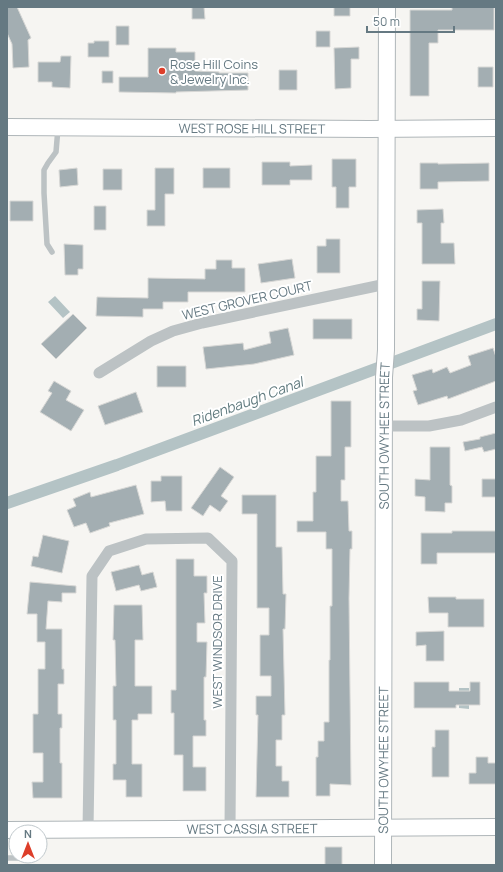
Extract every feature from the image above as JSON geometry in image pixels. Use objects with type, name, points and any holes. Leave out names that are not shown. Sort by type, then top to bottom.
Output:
[{"type":"street","name":"SOUTH OWYHEE STREET","points":[[383,865],[384,376],[386,350],[387,7]]},
{"type":"street","name":"WEST ROSE HILL STREET","points":[[7,127],[386,129],[496,128]]},
{"type":"street","name":"WEST GROVER COURT","points":[[99,373],[151,341],[173,331],[202,323],[386,284]]},
{"type":"street","points":[[384,426],[429,426],[461,420],[496,407]]},
{"type":"street","name":"WEST WINDSOR DRIVE","points":[[88,830],[92,576],[110,551],[146,539],[208,538],[232,562],[230,829]]},
{"type":"street","name":"WEST CASSIA STREET","points":[[48,831],[496,827]]},
{"type":"lane","points":[[52,252],[47,244],[44,170],[56,152],[58,128]]},
{"type":"shaded area","points":[[55,296],[70,312],[63,318],[48,302]]},
{"type":"shaded area","points":[[459,688],[469,688],[469,709],[459,708]]},
{"type":"building","points":[[7,7],[17,7],[31,38],[28,40],[29,67],[13,68],[12,44],[7,33]]},
{"type":"building","points":[[192,7],[204,7],[205,19],[192,19]]},
{"type":"building","points":[[334,7],[350,7],[350,16],[334,16]]},
{"type":"building","points":[[452,7],[494,7],[494,30],[438,30],[438,43],[429,43],[429,96],[410,96],[410,10],[452,10]]},
{"type":"building","points":[[116,26],[129,26],[129,45],[116,45]]},
{"type":"building","points":[[316,31],[330,31],[330,47],[316,47]]},
{"type":"building","points":[[94,41],[109,41],[109,57],[88,57],[88,43],[94,43]]},
{"type":"building","points":[[359,47],[359,59],[351,59],[351,88],[335,89],[334,48]]},
{"type":"building","points":[[148,48],[176,48],[176,52],[195,52],[195,71],[248,73],[248,90],[176,93],[119,92],[119,77],[148,77]]},
{"type":"building","points":[[61,56],[71,56],[70,88],[52,87],[52,82],[38,82],[38,62],[60,62]]},
{"type":"building","points":[[478,67],[493,67],[493,87],[478,87]]},
{"type":"building","points":[[279,70],[297,70],[297,90],[279,90]]},
{"type":"building","points":[[102,71],[113,71],[113,83],[102,83]]},
{"type":"building","points":[[332,159],[356,159],[356,187],[349,187],[349,208],[336,208],[336,187],[332,187]]},
{"type":"building","points":[[262,162],[290,162],[290,166],[312,165],[312,180],[290,180],[290,185],[262,185]]},
{"type":"building","points":[[420,163],[489,163],[489,181],[438,182],[438,189],[420,189]]},
{"type":"building","points":[[77,168],[78,185],[60,187],[59,170]]},
{"type":"building","points":[[155,168],[174,168],[174,194],[165,194],[165,226],[147,226],[147,210],[155,210]]},
{"type":"building","points":[[203,168],[230,168],[230,188],[203,188]]},
{"type":"building","points":[[103,169],[122,169],[122,190],[103,190]]},
{"type":"building","points":[[10,201],[33,201],[33,221],[10,221]]},
{"type":"building","points":[[94,206],[106,206],[106,230],[94,230]]},
{"type":"building","points":[[443,209],[444,223],[441,223],[441,243],[454,243],[455,264],[422,264],[422,223],[417,223],[417,210]]},
{"type":"building","points":[[326,239],[340,239],[340,273],[317,273],[317,246],[326,246]]},
{"type":"building","points":[[64,244],[83,245],[83,269],[78,269],[78,275],[65,275]]},
{"type":"building","points":[[292,259],[295,278],[261,283],[258,264]]},
{"type":"building","points":[[216,260],[232,260],[232,268],[245,268],[245,292],[188,292],[188,302],[163,302],[163,309],[143,309],[143,317],[96,316],[97,297],[148,298],[148,278],[205,279],[205,269],[216,269]]},
{"type":"building","points":[[422,281],[440,281],[439,321],[417,320],[417,309],[422,309]]},
{"type":"building","points":[[73,314],[87,328],[56,359],[41,344]]},
{"type":"building","points":[[313,319],[352,319],[352,339],[313,339]]},
{"type":"building","points":[[288,328],[294,355],[254,364],[206,369],[203,347],[243,343],[244,350],[271,343],[269,332]]},
{"type":"building","points":[[493,348],[496,357],[496,381],[448,399],[447,396],[418,405],[413,391],[417,390],[412,375],[432,369],[433,373],[447,367],[450,373],[471,365],[468,356]]},
{"type":"building","points":[[157,366],[186,366],[186,387],[157,387]]},
{"type":"building","points":[[54,381],[71,391],[66,400],[84,410],[71,431],[40,412],[52,393],[48,391]]},
{"type":"building","points":[[136,392],[143,412],[105,425],[98,406]]},
{"type":"building","points":[[331,401],[351,401],[351,447],[345,447],[345,480],[341,480],[341,501],[348,501],[349,531],[352,531],[349,598],[351,785],[330,784],[330,796],[316,796],[316,757],[318,757],[318,741],[324,741],[324,722],[329,722],[332,549],[326,549],[326,532],[297,532],[297,521],[313,521],[313,492],[316,492],[316,456],[331,456]]},
{"type":"building","points":[[496,433],[496,449],[484,452],[482,447],[465,451],[463,442],[480,439],[480,437]]},
{"type":"building","points":[[430,447],[450,447],[450,485],[452,486],[452,503],[445,503],[445,512],[425,511],[425,497],[415,496],[415,479],[430,480]]},
{"type":"building","points":[[220,467],[234,477],[221,496],[228,501],[220,512],[210,505],[203,516],[191,508]]},
{"type":"building","points":[[161,476],[182,476],[182,511],[166,511],[165,501],[151,502],[151,481],[161,481]]},
{"type":"building","points":[[482,479],[496,479],[496,497],[482,497]]},
{"type":"building","points":[[136,485],[144,514],[109,523],[110,526],[90,533],[86,523],[74,527],[67,510],[76,506],[73,499],[90,492],[91,497]]},
{"type":"building","points":[[242,495],[276,495],[276,547],[282,547],[283,594],[286,594],[285,629],[283,629],[285,715],[282,715],[282,740],[276,740],[276,766],[282,766],[282,781],[289,781],[289,797],[256,797],[258,715],[256,715],[256,696],[271,696],[271,676],[260,676],[260,635],[269,635],[269,608],[257,608],[257,514],[242,514]]},
{"type":"building","points":[[452,531],[496,531],[496,553],[437,553],[437,564],[421,564],[421,533],[452,533]]},
{"type":"building","points":[[43,535],[69,541],[62,573],[31,566],[33,556],[38,557]]},
{"type":"building","points":[[176,559],[194,559],[194,576],[207,576],[207,593],[204,593],[205,623],[197,623],[197,642],[207,642],[206,677],[204,677],[204,720],[206,720],[206,736],[193,736],[193,767],[206,767],[206,791],[183,791],[183,755],[174,755],[174,713],[171,713],[171,690],[176,690]]},
{"type":"building","points":[[139,565],[142,575],[153,572],[157,587],[141,591],[139,585],[116,591],[111,572]]},
{"type":"building","points":[[30,582],[76,586],[76,593],[62,593],[62,602],[48,601],[46,629],[62,629],[62,669],[64,669],[64,684],[58,684],[58,714],[62,714],[62,728],[60,728],[60,763],[62,763],[62,798],[33,798],[32,782],[43,782],[43,753],[33,753],[33,714],[38,714],[38,669],[45,669],[45,642],[37,642],[37,614],[27,614]]},
{"type":"building","points":[[428,597],[484,599],[484,627],[448,627],[448,613],[429,613]]},
{"type":"building","points":[[114,605],[142,605],[143,640],[135,640],[135,686],[152,686],[152,714],[138,714],[138,720],[132,720],[132,764],[142,764],[142,797],[126,797],[126,780],[113,780],[113,764],[116,764],[116,720],[113,720],[113,686],[116,686],[115,640],[113,640]]},
{"type":"building","points":[[444,631],[444,661],[426,661],[426,645],[416,646],[416,632]]},
{"type":"building","points":[[414,682],[449,682],[449,691],[470,691],[470,682],[480,682],[480,705],[456,705],[456,708],[414,708]]},
{"type":"building","points":[[435,730],[449,730],[449,777],[432,777],[432,747],[435,747]]},
{"type":"building","points":[[476,757],[488,757],[488,763],[496,763],[496,784],[469,784],[469,773],[476,773]]},
{"type":"building","points":[[325,847],[342,847],[342,865],[325,865]]},
{"type":"waterway","name":"Ridenbaugh Canal","points":[[7,503],[117,465],[496,324]]},
{"type":"place","name":"Rose Hill Coins & Jewelry Inc.","points":[[162,71]]}]
